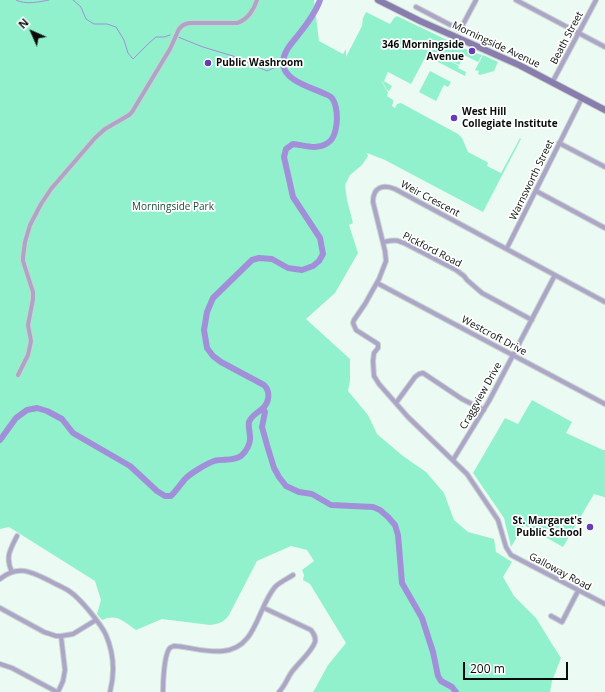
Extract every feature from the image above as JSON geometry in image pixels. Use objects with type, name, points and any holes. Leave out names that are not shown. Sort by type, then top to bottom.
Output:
[{"type":"main road","name":"Morningside Avenue","points":[[378,0],[420,22],[519,65],[605,110]]},
{"type":"street","points":[[18,375],[28,355],[31,341],[28,325],[33,299],[33,292],[23,261],[23,250],[30,225],[46,196],[97,136],[105,129],[132,112],[170,49],[180,27],[186,23],[241,22],[250,14],[257,0]]},
{"type":"street","points":[[416,7],[460,30],[476,0]]},
{"type":"street","points":[[516,0],[605,47]]},
{"type":"street","name":"Beath Street","points":[[552,83],[596,0]]},
{"type":"street","name":"Warnsworth Street","points":[[507,248],[582,98]]},
{"type":"street","points":[[559,143],[605,167]]},
{"type":"street","name":"Weir Crescent","points":[[508,551],[498,520],[467,474],[408,417],[379,384],[374,376],[373,361],[378,344],[356,330],[353,323],[366,304],[386,261],[373,202],[375,191],[384,186],[395,189],[605,302]]},
{"type":"street","points":[[536,190],[605,228]]},
{"type":"street","name":"Pickford Road","points":[[383,242],[398,240],[456,270],[482,293],[532,320]]},
{"type":"street","name":"Craggview Drive","points":[[453,460],[484,410],[555,275]]},
{"type":"street","name":"Westcroft Drive","points":[[377,283],[605,404]]},
{"type":"street","points":[[396,403],[415,378],[419,374],[423,373],[484,410]]},
{"type":"street","points":[[12,572],[8,560],[8,554],[17,536]]},
{"type":"street","name":"Galloway Road","points":[[508,551],[511,555],[518,559],[605,604]]},
{"type":"street","points":[[0,579],[12,572],[24,570],[34,573],[65,588],[76,597],[96,620],[106,635],[111,649],[113,669],[110,692]]},
{"type":"street","points":[[163,692],[165,665],[168,650],[171,647],[174,646],[218,652],[234,649],[244,643],[251,635],[270,595],[276,586],[293,575]]},
{"type":"street","points":[[550,616],[562,622],[578,591]]},
{"type":"street","points":[[0,608],[52,635],[61,636],[73,634],[96,620]]},
{"type":"street","points":[[264,608],[311,630],[314,636],[315,642],[312,647],[291,673],[279,692]]},
{"type":"street","points":[[0,664],[12,668],[57,692],[63,681],[65,670],[61,636]]},
{"type":"green space","name":"Morningside Park","points":[[0,0],[314,0],[319,41],[343,54],[346,49],[346,57],[362,26],[363,18],[366,12],[390,24],[397,16],[472,53],[482,55],[478,62],[462,54],[464,57],[459,65],[439,54],[435,60],[426,56],[411,84],[388,72],[384,81],[392,86],[389,91],[382,82],[388,92],[387,96],[393,100],[392,106],[395,108],[397,104],[401,103],[458,134],[462,138],[468,152],[487,162],[487,166],[501,173],[520,138],[521,139],[483,212],[385,160],[367,153],[368,156],[362,165],[350,175],[345,185],[353,223],[349,225],[358,253],[335,293],[306,319],[350,359],[350,381],[348,391],[368,415],[377,434],[403,456],[426,472],[444,493],[454,520],[468,532],[494,539],[496,552],[512,562],[503,577],[514,596],[536,618],[561,658],[552,681],[550,692],[313,692],[328,665],[346,643],[310,584],[303,580],[304,575],[302,570],[314,561],[307,550],[291,546],[257,561],[229,615],[221,622],[210,625],[162,619],[136,630],[120,619],[112,617],[102,620],[97,614],[101,600],[95,581],[9,527],[0,529]]},
{"type":"green space","points":[[439,55],[459,66],[458,68],[466,72],[465,76],[436,61]]},
{"type":"green space","points":[[483,55],[498,62],[494,71],[480,75],[478,74],[479,71],[475,70]]},
{"type":"green space","points":[[430,71],[451,82],[448,87],[444,85],[436,101],[419,92]]},
{"type":"green space","points":[[532,400],[572,422],[566,433],[605,450],[605,498],[594,494],[563,547],[524,525],[511,547],[504,518],[473,473],[505,418],[518,424]]},
{"type":"waterway","points":[[16,0],[28,3],[49,0]]},
{"type":"waterway","points":[[73,0],[81,7],[86,19],[94,24],[107,24],[116,27],[124,40],[128,53],[133,59],[156,37],[170,35]]},
{"type":"waterway","points":[[0,440],[16,418],[27,410],[37,408],[47,411],[62,419],[73,433],[130,466],[157,491],[165,496],[171,496],[185,479],[203,466],[214,461],[238,458],[245,452],[249,445],[250,439],[249,422],[268,401],[268,391],[264,385],[221,362],[213,356],[207,348],[204,330],[207,312],[213,298],[252,260],[259,258],[272,259],[288,268],[302,270],[313,266],[319,261],[323,254],[320,238],[293,197],[284,157],[286,149],[293,144],[314,147],[326,144],[330,141],[336,129],[336,107],[331,97],[292,78],[287,74],[283,63],[286,51],[311,18],[320,0]]},
{"type":"waterway","points":[[178,37],[203,47],[233,56],[267,71],[283,64]]},
{"type":"waterway","points":[[263,408],[265,412],[262,427],[267,445],[274,468],[286,486],[299,492],[312,494],[331,505],[373,507],[380,510],[395,525],[398,535],[402,583],[422,618],[433,652],[438,676],[441,681],[452,687],[456,692]]},
{"type":"place","name":"346 Morningside Avenue","points":[[472,51]]},
{"type":"place","name":"Public Washroom","points":[[208,63]]},
{"type":"place","name":"West Hill Collegiate Institute","points":[[454,118]]},
{"type":"place","name":"St. Margaret's Public School","points":[[590,527]]}]
